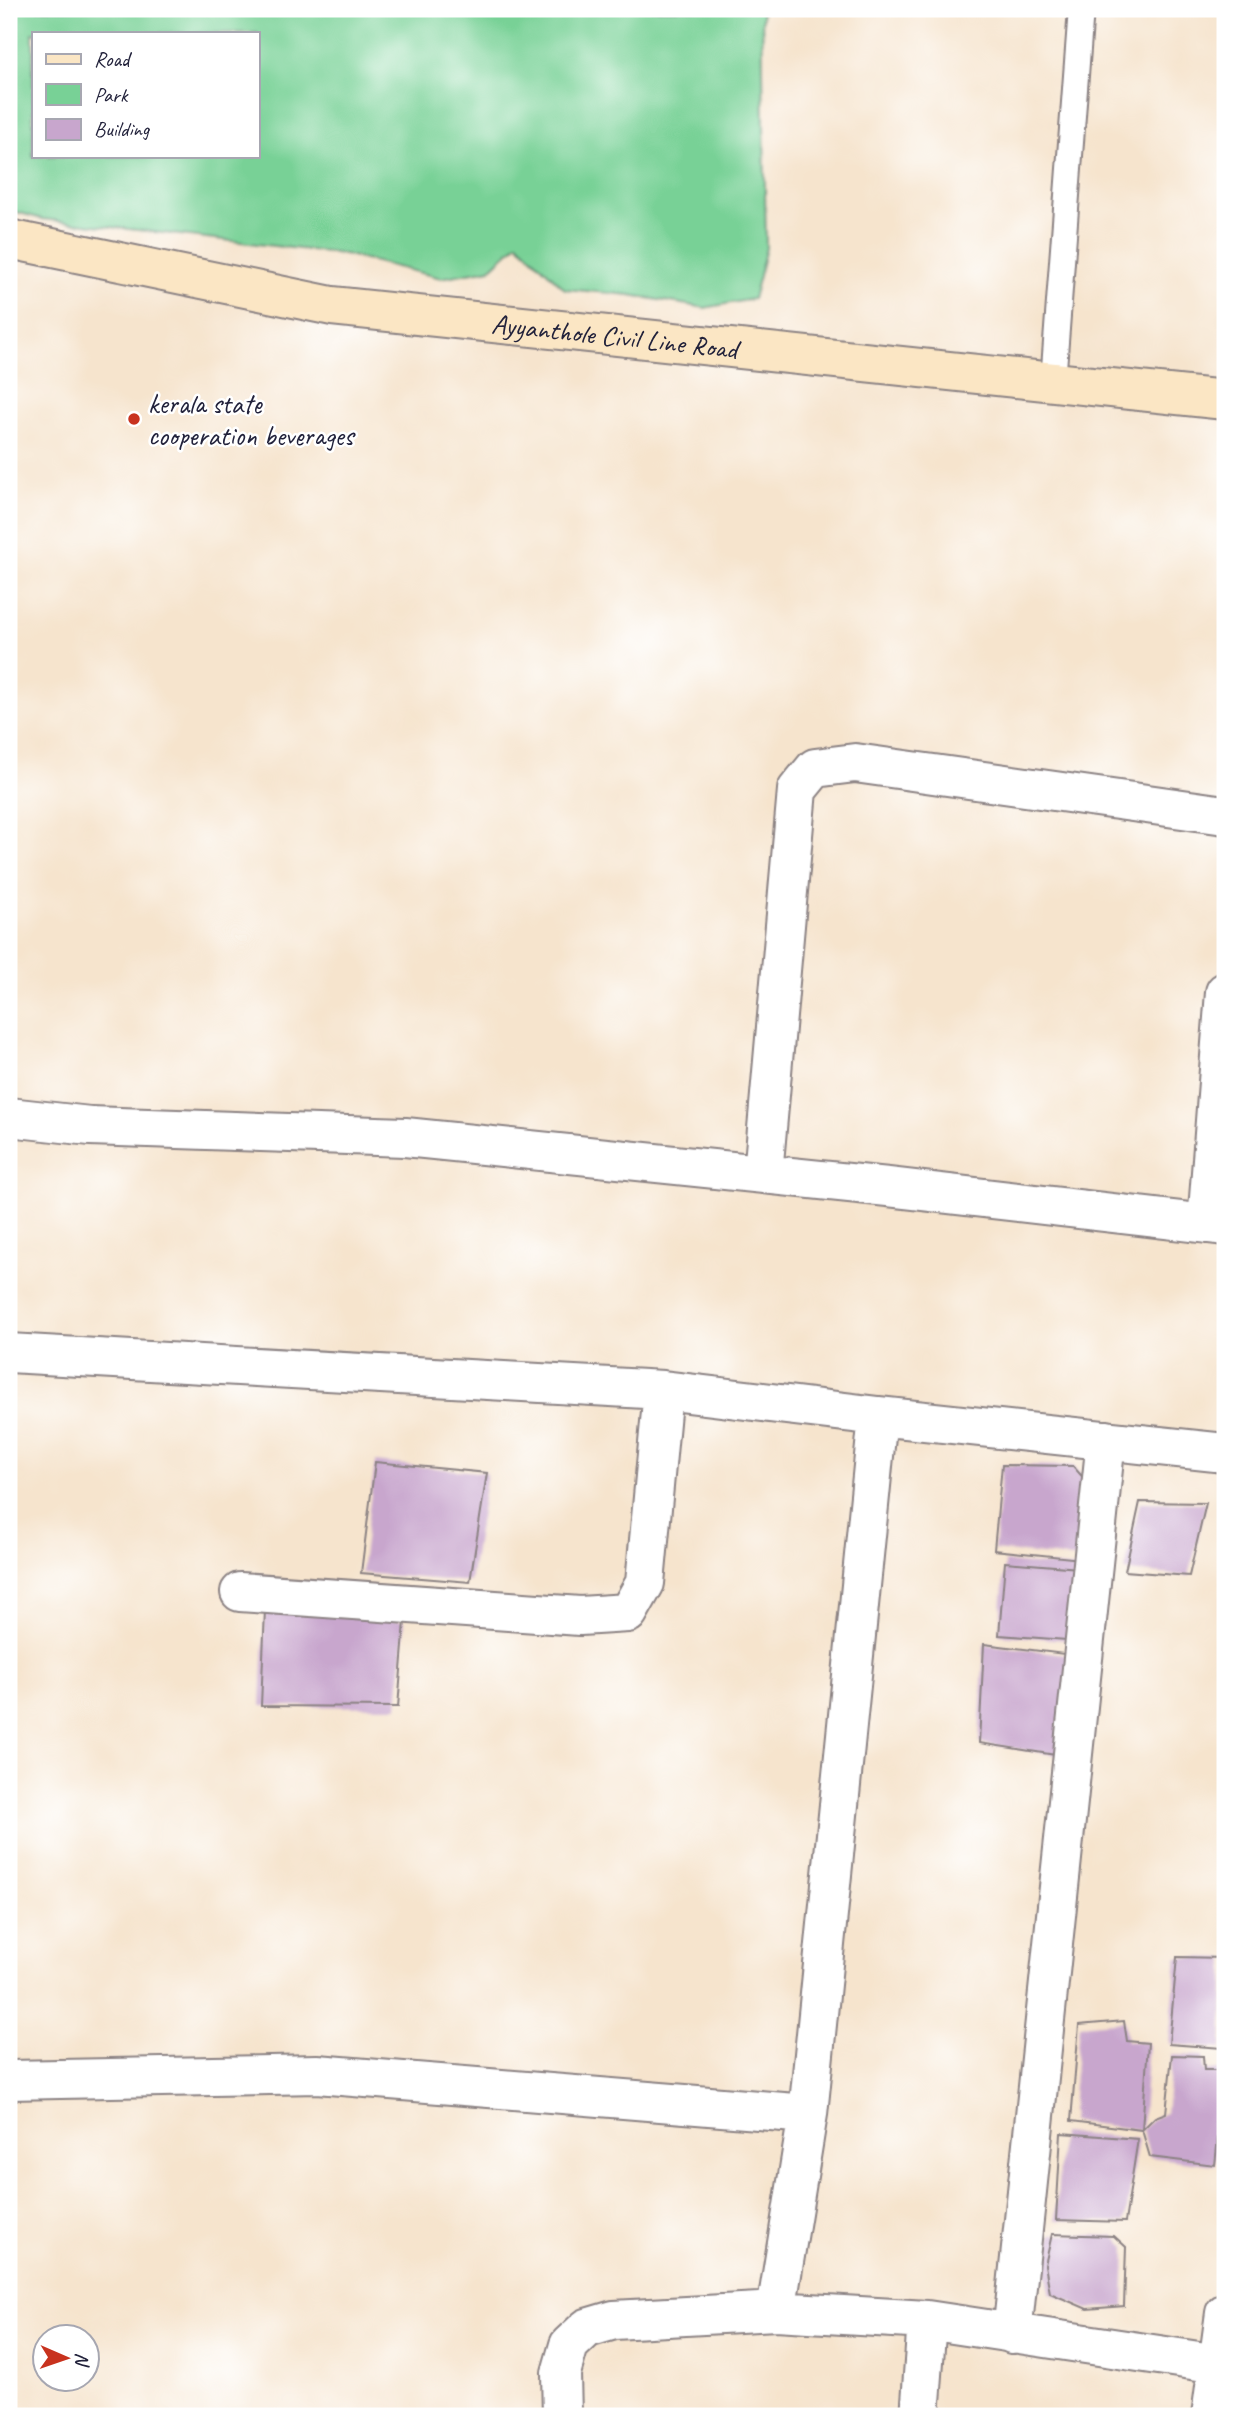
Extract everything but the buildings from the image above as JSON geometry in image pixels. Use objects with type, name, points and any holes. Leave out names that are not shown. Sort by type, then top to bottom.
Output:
[{"type":"main road","name":"Ayyanthole Civil Line Road","points":[[9,239],[332,306],[1225,400]]},
{"type":"street","points":[[763,1174],[797,790],[815,768],[855,763],[1225,815]]},
{"type":"street","points":[[9,1117],[90,1126],[405,1137],[1216,1225],[1225,992]]},
{"type":"street","points":[[9,1353],[663,1390],[1225,1453]]},
{"type":"street","points":[[240,1592],[580,1616],[628,1613],[645,1583],[663,1390]]},
{"type":"street","points":[[776,2311],[808,2114],[878,1416]]},
{"type":"street","points":[[1012,2334],[1106,1440]]},
{"type":"street","points":[[9,2080],[317,2074],[808,2114]]},
{"type":"street","points":[[562,2416],[561,2373],[569,2344],[587,2328],[614,2320],[776,2311],[926,2320],[1221,2364]]},
{"type":"street","points":[[1211,2416],[1221,2364],[1225,2313]]},
{"type":"street","points":[[920,2416],[926,2320]]},
{"type":"lane","points":[[1053,382],[1080,9]]},
{"type":"green space","points":[[9,9],[762,9],[766,248],[753,299],[705,308],[630,295],[565,289],[518,243],[490,269],[441,278],[343,254],[42,219],[9,210]]},
{"type":"place","name":"kerala state cooperation beverages","points":[[134,419]]}]
